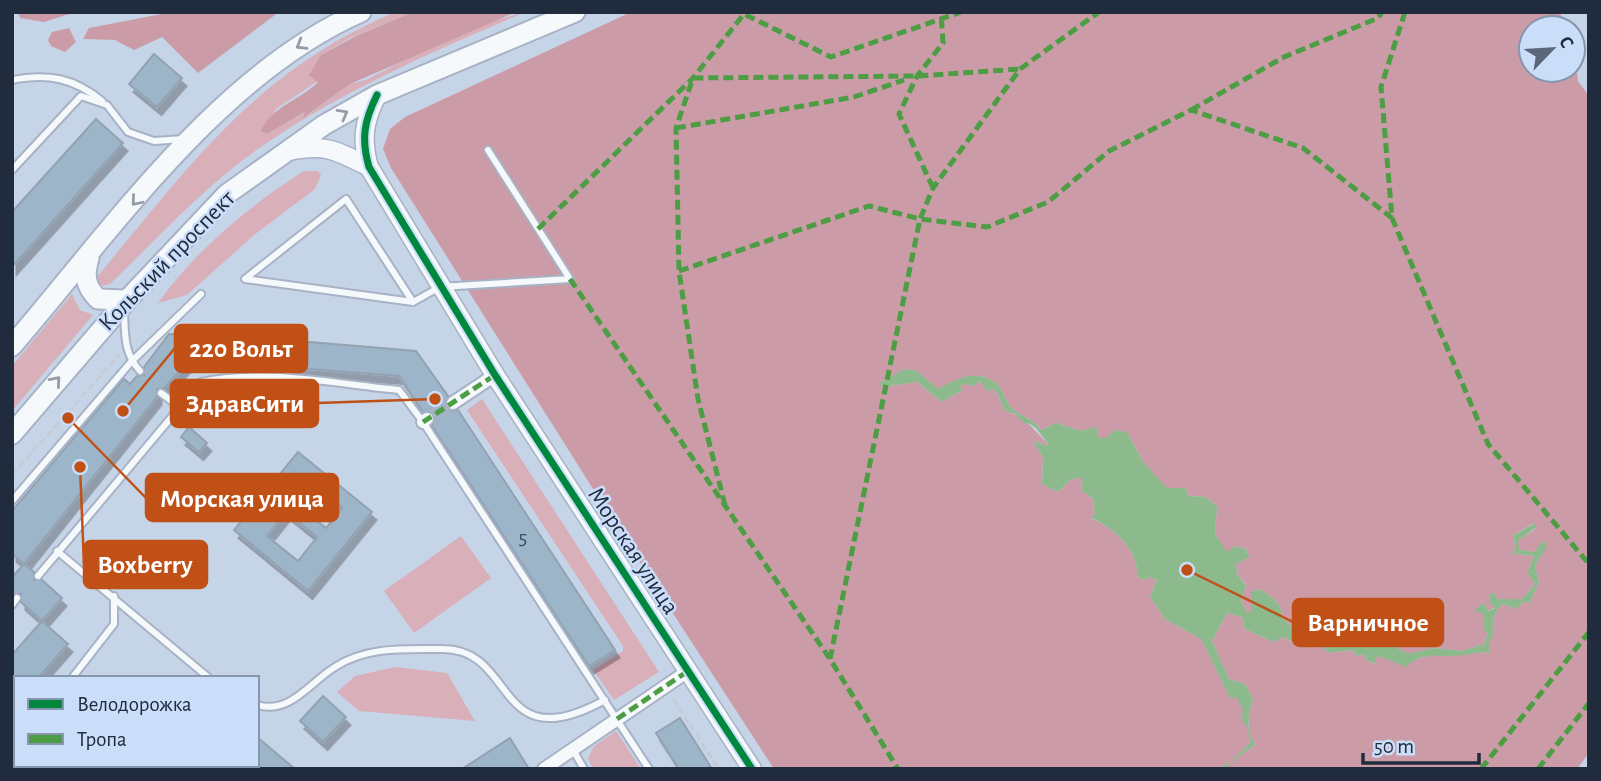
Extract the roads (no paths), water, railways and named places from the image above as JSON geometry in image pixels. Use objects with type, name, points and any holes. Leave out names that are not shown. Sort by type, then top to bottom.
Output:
[{"type":"main road","points":[[12,346],[189,138],[291,51],[361,12]]},
{"type":"main road","points":[[529,30],[557,12]]},
{"type":"main road","name":"Кольский проспект","points":[[12,434],[125,301],[227,194],[285,151],[377,95],[575,12]]},
{"type":"main road","points":[[89,257],[86,271],[89,290],[98,299],[125,301]]},
{"type":"street","name":"Морская улица","points":[[377,95],[365,120],[363,145],[369,167],[495,375],[752,769]]},
{"type":"street","points":[[285,151],[318,146],[334,148],[369,167]]},
{"type":"street","points":[[453,403],[495,375]]},
{"type":"street","points":[[544,769],[688,671]]},
{"type":"lane","points":[[12,80],[40,75],[83,86],[107,105],[128,132],[154,141],[189,138]]},
{"type":"lane","points":[[12,170],[81,96],[107,105]]},
{"type":"lane","points":[[413,302],[346,199],[245,279],[413,302],[440,287],[570,279],[488,150]]},
{"type":"lane","points":[[12,501],[131,362],[201,294]]},
{"type":"lane","points":[[125,301],[126,347],[131,362],[140,371]]},
{"type":"lane","points":[[38,576],[178,405],[201,382],[221,377],[271,378],[399,390],[425,420],[649,769]]},
{"type":"lane","points":[[160,393],[178,405]]},
{"type":"lane","points":[[57,551],[207,676]]},
{"type":"lane","points":[[74,676],[114,624],[114,596]]},
{"type":"lane","points":[[12,605],[17,598]]},
{"type":"lane","points":[[259,705],[291,703],[316,680],[356,655],[405,649],[457,649],[467,653],[489,673],[518,708],[543,720],[585,710],[605,700]]},
{"type":"lane","points":[[573,750],[584,769]]},
{"type":"waterway","points":[[1223,769],[1226,766]]},
{"type":"tunnel","points":[[427,419],[453,403]]},
{"type":"place","name":"ЗдравСити","points":[[435,399]]},
{"type":"place","name":"220 Вольт","points":[[123,411]]},
{"type":"place","name":"Морская улица","points":[[68,418]]},
{"type":"place","name":"Boxberry","points":[[80,467]]},
{"type":"place","name":"Варничное","points":[[1187,570]]}]
